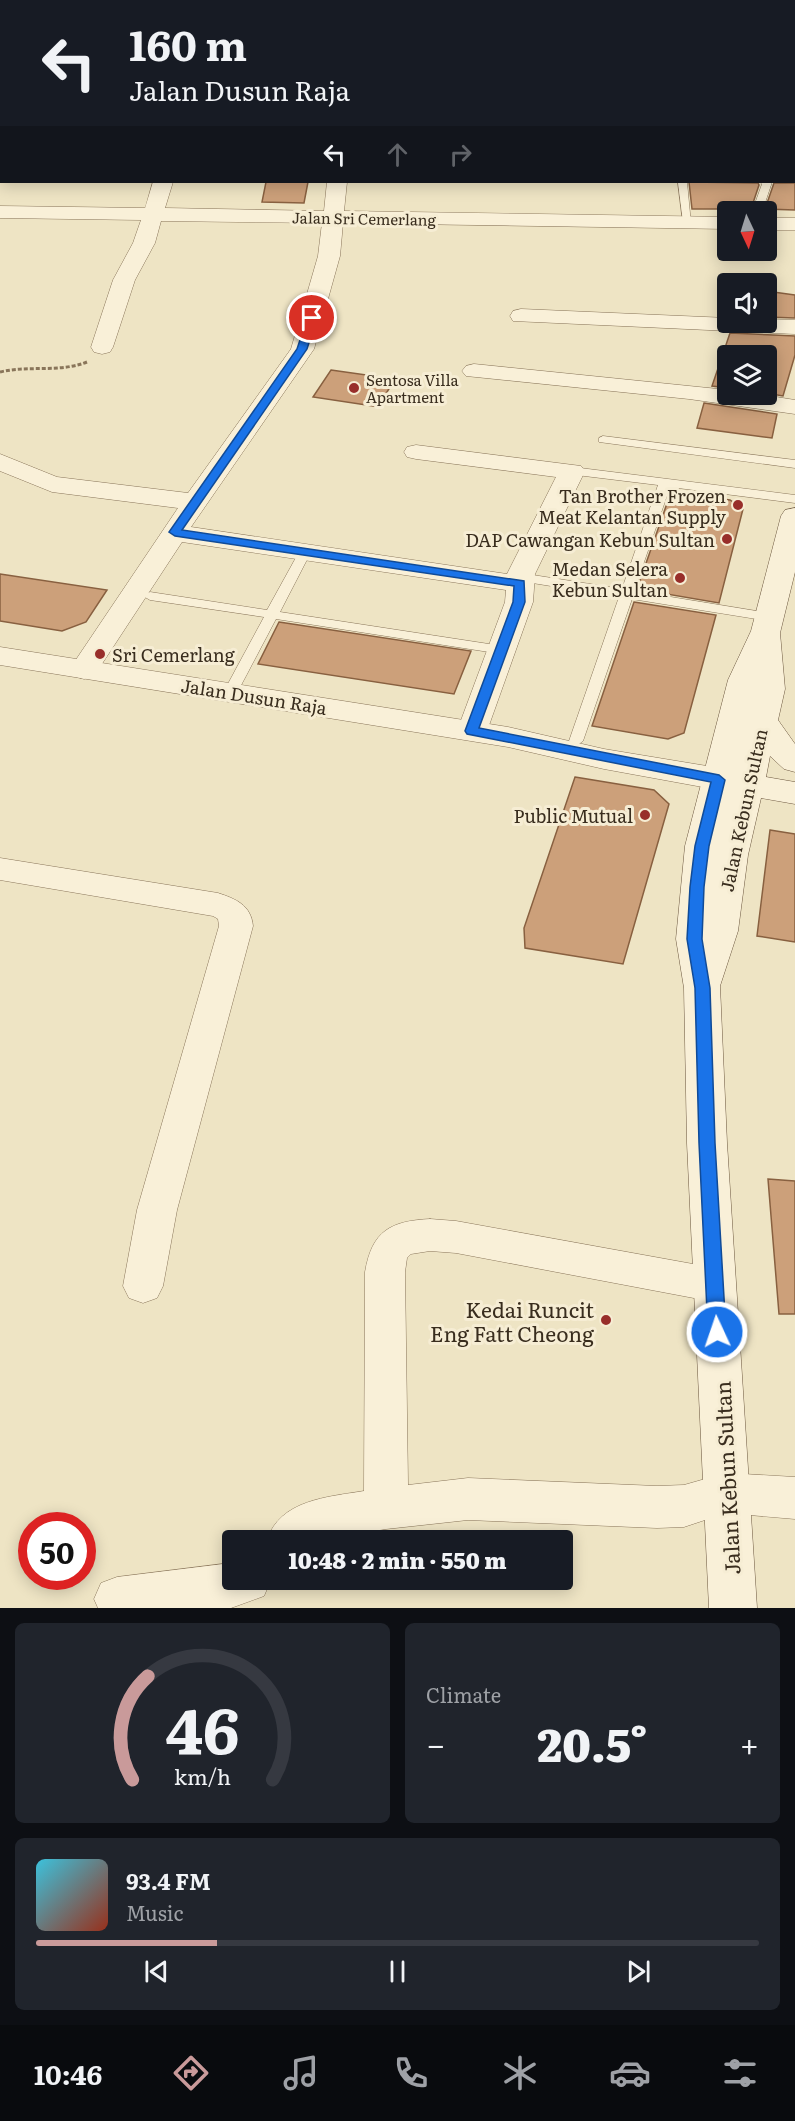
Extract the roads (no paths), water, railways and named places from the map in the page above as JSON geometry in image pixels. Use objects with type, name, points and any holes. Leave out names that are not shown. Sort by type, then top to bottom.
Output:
[{"type":"main road","name":"Jalan Kebun Sultan","points":[[702,988],[720,931],[724,890],[737,831],[735,774],[743,680],[767,624],[795,516]]},
{"type":"main road","name":"Jalan Kebun Sultan","points":[[733,1608],[715,1285],[702,988],[694,939],[702,846],[735,774],[763,721],[770,689],[767,624]]},
{"type":"main road","name":"Jalan Dusun Raja","points":[[0,656],[472,731],[508,736],[609,743],[735,774]]},
{"type":"main road","points":[[763,721],[777,745],[795,762]]},
{"type":"main road","name":"Jalan Dusun Raja","points":[[508,736],[604,759],[735,774]]},
{"type":"main road","points":[[735,774],[795,778]]},
{"type":"main road","points":[[735,774],[795,793]]},
{"type":"main road","points":[[737,831],[766,810],[795,805]]},
{"type":"street","points":[[102,347],[124,280],[144,243],[163,183]]},
{"type":"street","points":[[84,670],[195,502],[302,349],[329,255],[337,183]]},
{"type":"street","name":"Jalan Sri Cemerlang","points":[[0,212],[717,223]]},
{"type":"street","points":[[777,224],[795,224]]},
{"type":"street","points":[[521,316],[795,327]]},
{"type":"street","points":[[474,371],[689,392],[795,407]]},
{"type":"street","points":[[416,452],[572,471],[520,580],[519,602],[472,731]]},
{"type":"street","points":[[0,462],[52,484],[195,502]]},
{"type":"street","points":[[175,532],[305,552],[520,580]]},
{"type":"street","points":[[0,869],[218,905],[232,912],[236,918],[236,926],[157,1210],[143,1286]]},
{"type":"street","points":[[386,1508],[385,1272],[388,1253],[398,1242],[411,1236],[456,1238],[715,1285]]},
{"type":"street","points":[[300,1530],[317,1520],[386,1508],[488,1498],[684,1506],[726,1493],[795,1498]]},
{"type":"street","points":[[117,1599],[222,1588]]},
{"type":"lane","points":[[682,183],[688,222]]},
{"type":"lane","points":[[761,201],[767,183]]},
{"type":"lane","points":[[603,440],[795,464]]},
{"type":"lane","points":[[572,471],[795,499]]},
{"type":"lane","points":[[576,741],[665,483]]},
{"type":"lane","points":[[230,693],[305,552]]},
{"type":"lane","points":[[520,580],[626,594],[767,624]]},
{"type":"lane","points":[[150,596],[501,650]]},
{"type":"place","name":"Sentosa Villa Apartment","points":[[354,388]]},
{"type":"place","name":"Tan Brother Frozen Meat Kelantan Supply","points":[[738,505]]},
{"type":"place","name":"DAP Cawangan Kebun Sultan","points":[[727,539]]},
{"type":"place","name":"Medan Selera Kebun Sultan","points":[[680,578]]},
{"type":"place","name":"Sri Cemerlang","points":[[100,654]]},
{"type":"place","name":"Public Mutual","points":[[645,815]]},
{"type":"place","name":"Kedai Runcit Eng Fatt Cheong","points":[[606,1320]]}]
